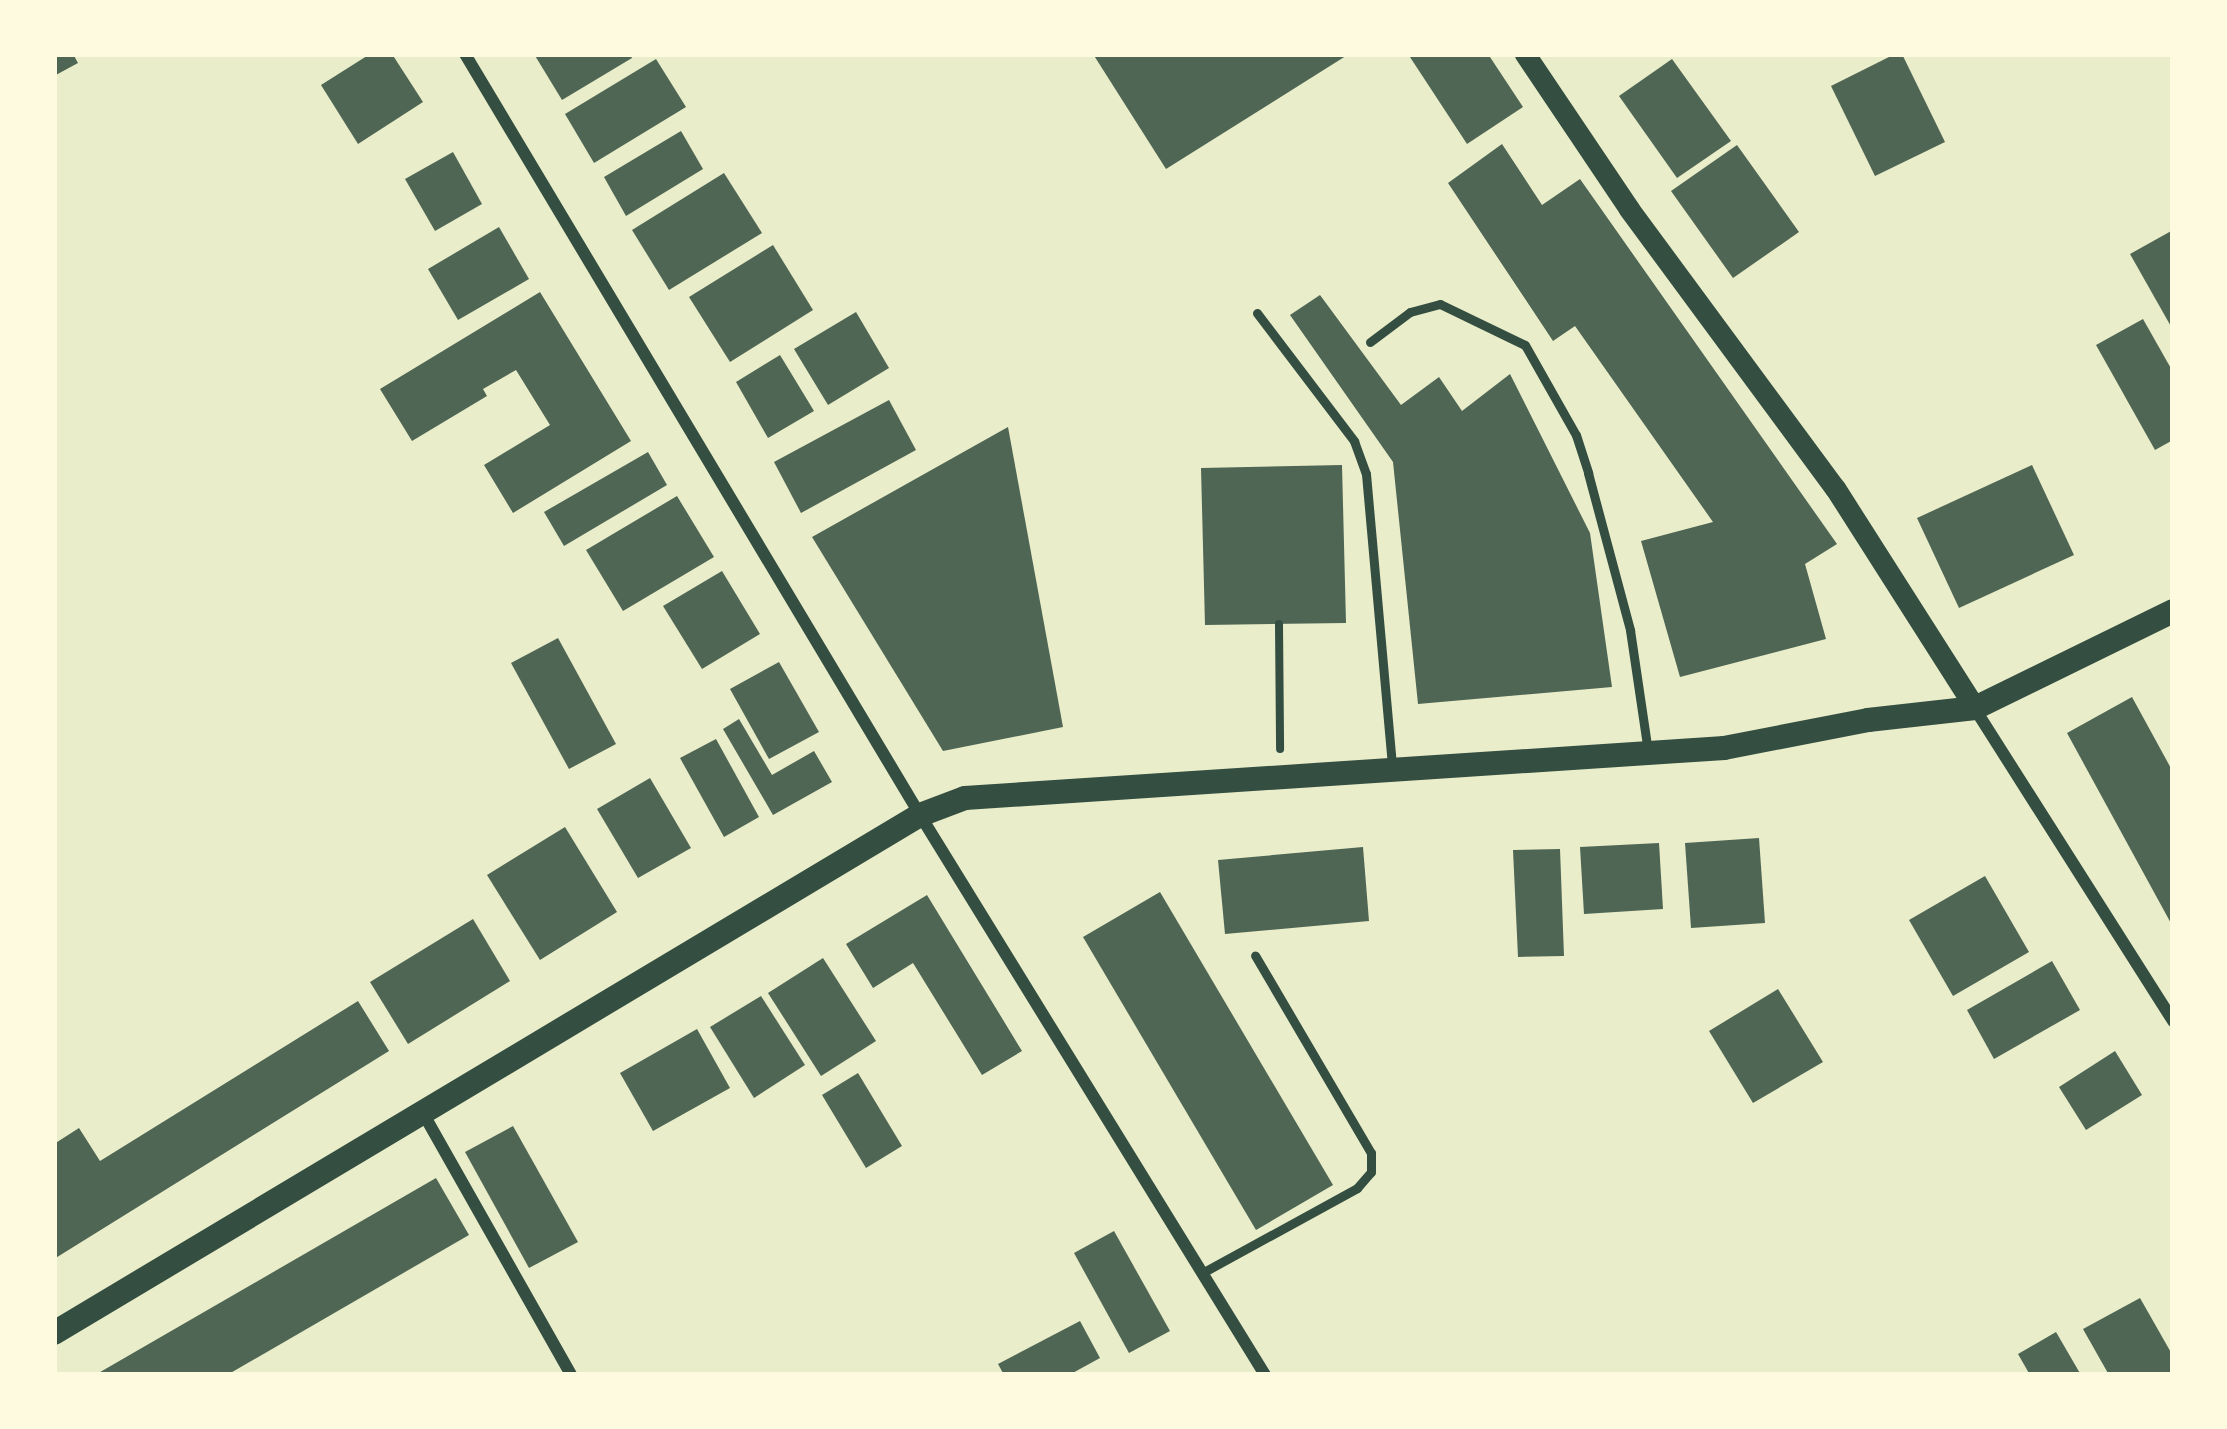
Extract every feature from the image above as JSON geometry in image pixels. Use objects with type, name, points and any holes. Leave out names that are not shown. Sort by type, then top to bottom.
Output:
[{"type":"main road","points":[[54,1333],[920,814],[965,798],[1013,790],[1724,748],[1868,720],[1975,708],[2173,611]]},
{"type":"street","points":[[465,54],[920,814],[1265,1375]]},
{"type":"street","points":[[1525,54],[1629,209],[1847,506],[2173,1021]]},
{"type":"street","points":[[423,1112],[571,1375]]},
{"type":"lane","points":[[1370,342],[1410,312],[1441,304],[1525,345],[1576,435],[1588,473],[1630,630],[1648,752]]},
{"type":"lane","points":[[1257,313],[1354,441],[1366,474],[1392,768]]},
{"type":"lane","points":[[1202,1273],[1357,1188],[1371,1172],[1371,1153],[1255,955]]},
{"type":"path","points":[[1279,624],[1280,774]]},
{"type":"building","points":[[54,54],[73,54],[78,63],[54,76]]},
{"type":"building","points":[[370,54],[392,54],[423,102],[358,144],[321,85]]},
{"type":"building","points":[[534,54],[630,54],[632,58],[562,100]]},
{"type":"building","points":[[1093,54],[1349,54],[1166,169]]},
{"type":"building","points":[[1408,54],[1488,54],[1523,107],[1467,144]]},
{"type":"building","points":[[1902,54],[1945,142],[1875,176],[1831,86]]},
{"type":"building","points":[[656,59],[686,107],[594,163],[565,114]]},
{"type":"building","points":[[1672,59],[1731,141],[1677,178],[1619,96]]},
{"type":"building","points":[[681,131],[703,169],[626,216],[604,177]]},
{"type":"building","points":[[1502,144],[1542,205],[1580,179],[1837,544],[1805,564],[1826,639],[1680,677],[1641,541],[1713,522],[1575,326],[1553,341],[1448,183]]},
{"type":"building","points":[[1737,145],[1799,232],[1733,278],[1671,191]]},
{"type":"building","points":[[453,152],[482,204],[435,231],[405,179]]},
{"type":"building","points":[[724,173],[762,233],[669,290],[632,230]]},
{"type":"building","points":[[499,227],[529,279],[458,320],[428,269]]},
{"type":"building","points":[[2173,230],[2173,330],[2130,254]]},
{"type":"building","points":[[773,245],[813,310],[730,362],[689,297]]},
{"type":"building","points":[[540,292],[631,441],[513,513],[484,465],[550,425],[516,370],[483,389],[487,396],[412,441],[380,389]]},
{"type":"building","points":[[1320,295],[1401,405],[1439,377],[1462,411],[1510,374],[1590,533],[1612,687],[1418,704],[1393,462],[1290,315]]},
{"type":"building","points":[[856,312],[889,368],[828,405],[794,349]]},
{"type":"building","points":[[2143,319],[2173,372],[2173,440],[2155,450],[2096,345]]},
{"type":"building","points":[[780,355],[814,411],[768,438],[736,382]]},
{"type":"building","points":[[889,400],[916,450],[801,513],[774,462]]},
{"type":"building","points":[[1008,427],[1063,727],[943,751],[812,537]]},
{"type":"building","points":[[648,452],[667,485],[564,546],[544,512]]},
{"type":"building","points":[[1342,465],[1346,623],[1205,625],[1201,468]]},
{"type":"building","points":[[2032,465],[2074,555],[1959,608],[1917,518]]},
{"type":"building","points":[[677,496],[714,557],[623,611],[586,550]]},
{"type":"building","points":[[722,571],[760,634],[702,669],[663,606]]},
{"type":"building","points":[[558,638],[616,744],[569,769],[511,663]]},
{"type":"building","points":[[779,662],[819,732],[769,759],[730,689]]},
{"type":"building","points":[[2132,697],[2173,772],[2173,927],[2067,733]]},
{"type":"building","points":[[739,719],[772,775],[814,751],[832,782],[773,815],[723,729]]},
{"type":"building","points":[[716,739],[759,817],[724,837],[680,758]]},
{"type":"building","points":[[650,778],[691,848],[638,878],[597,809]]},
{"type":"building","points":[[565,827],[617,912],[540,960],[487,875]]},
{"type":"building","points":[[1759,838],[1765,923],[1691,928],[1685,843]]},
{"type":"building","points":[[1659,843],[1663,909],[1584,914],[1580,847]]},
{"type":"building","points":[[1363,847],[1369,921],[1225,934],[1218,860]]},
{"type":"building","points":[[1560,849],[1564,956],[1518,957],[1513,850]]},
{"type":"building","points":[[1985,876],[2029,952],[1953,996],[1909,920]]},
{"type":"building","points":[[1160,892],[1333,1185],[1256,1230],[1083,937]]},
{"type":"building","points":[[927,895],[1022,1051],[982,1075],[913,963],[873,988],[846,944]]},
{"type":"building","points":[[473,919],[510,981],[408,1044],[370,982]]},
{"type":"building","points":[[823,958],[876,1041],[821,1076],[768,993]]},
{"type":"building","points":[[2052,961],[2080,1010],[1994,1059],[1967,1010]]},
{"type":"building","points":[[1778,989],[1823,1062],[1753,1103],[1709,1031]]},
{"type":"building","points":[[761,996],[805,1065],[754,1098],[710,1027]]},
{"type":"building","points":[[358,1001],[389,1051],[54,1259],[54,1144],[79,1128],[100,1161]]},
{"type":"building","points":[[697,1029],[730,1088],[653,1131],[620,1073]]},
{"type":"building","points":[[2115,1051],[2142,1095],[2086,1130],[2059,1087]]},
{"type":"building","points":[[858,1073],[902,1146],[866,1168],[822,1095]]},
{"type":"building","points":[[513,1126],[578,1242],[529,1268],[465,1152]]},
{"type":"building","points":[[436,1178],[469,1235],[227,1375],[95,1375]]},
{"type":"building","points":[[1114,1231],[1170,1331],[1129,1353],[1074,1253]]},
{"type":"building","points":[[2140,1298],[2173,1356],[2173,1375],[2109,1375],[2083,1329]]},
{"type":"building","points":[[1080,1321],[1100,1358],[1069,1375],[1004,1375],[998,1364]]},
{"type":"building","points":[[2056,1332],[2081,1375],[2030,1375],[2018,1354]]}]
